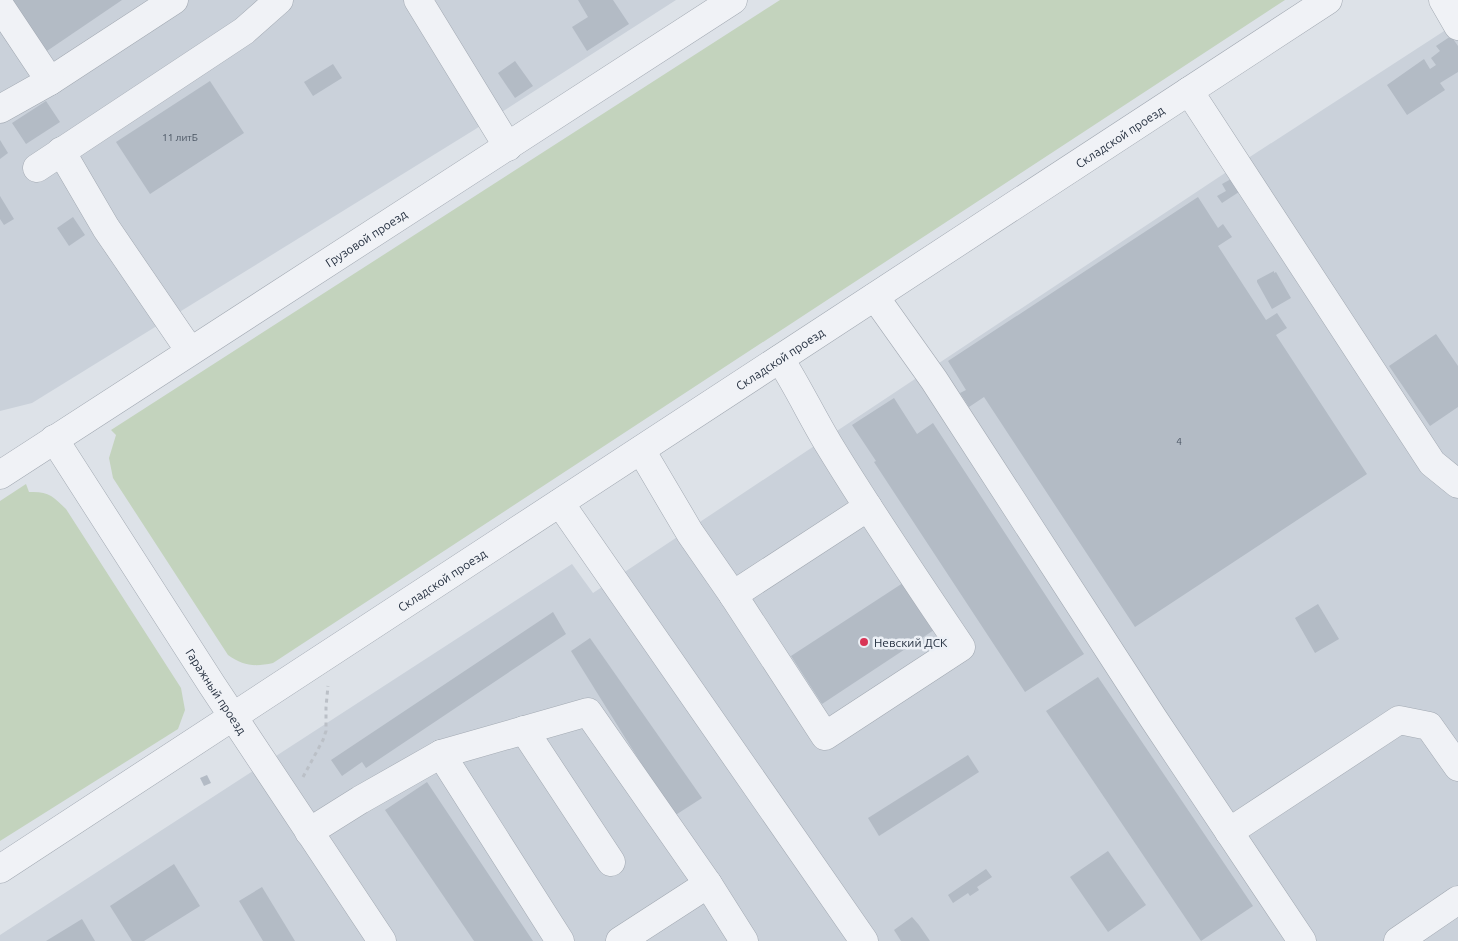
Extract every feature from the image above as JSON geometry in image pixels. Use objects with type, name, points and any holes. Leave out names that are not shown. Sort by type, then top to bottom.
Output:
[{"type":"street","points":[[0,109],[50,81],[174,0]]},
{"type":"street","points":[[37,168],[244,31],[279,0]]},
{"type":"street","points":[[418,0],[508,147]]},
{"type":"street","name":"Грузовой проезд","points":[[0,475],[733,0]]},
{"type":"street","name":"Складской проезд","points":[[0,869],[1328,0]]},
{"type":"street","points":[[1443,0],[1458,26]]},
{"type":"street","points":[[0,6],[50,81]]},
{"type":"street","points":[[1189,91],[1432,463],[1458,484]]},
{"type":"street","points":[[61,151],[106,228],[190,351]]},
{"type":"street","points":[[875,297],[934,380],[1153,718],[1302,941]]},
{"type":"street","points":[[641,450],[690,533],[825,736],[960,647],[828,443],[780,359]]},
{"type":"street","name":"Гаражный проезд","points":[[54,440],[233,717],[382,941]]},
{"type":"street","points":[[560,502],[864,941]]},
{"type":"street","points":[[733,595],[868,507]]},
{"type":"street","points":[[310,832],[360,800],[441,754],[588,712],[708,884],[744,941]]},
{"type":"street","points":[[1229,832],[1399,720],[1429,726],[1458,768]]},
{"type":"street","points":[[524,730],[611,862]]},
{"type":"street","points":[[441,754],[560,941]]},
{"type":"street","points":[[620,941],[708,884]]},
{"type":"street","points":[[1398,941],[1458,900]]},
{"type":"path","points":[[303,777],[326,731],[326,707],[329,684]]},
{"type":"shaded area","points":[[0,0],[676,0],[474,130],[32,403],[0,411]]},
{"type":"shaded area","points":[[1458,22],[1458,941],[0,941],[0,935],[572,564],[593,593],[1222,175]]},
{"type":"green space","points":[[780,0],[1285,0],[273,663],[249,665],[228,655],[113,478],[109,458],[116,435],[111,430]]},
{"type":"green space","points":[[26,484],[29,492],[41,492],[50,495],[66,509],[181,688],[185,710],[178,729],[0,841],[0,501]]},
{"type":"building","points":[[8,0],[122,0],[44,53]]},
{"type":"building","points":[[578,0],[613,0],[629,24],[587,51],[572,27],[588,17]]},
{"type":"building","points":[[1451,36],[1458,46],[1458,72],[1440,83],[1445,90],[1407,115],[1387,85],[1424,59],[1430,69],[1436,65],[1431,58],[1440,51],[1436,46]]},
{"type":"building","points":[[515,61],[533,86],[515,98],[498,73]]},
{"type":"building","points":[[333,64],[342,78],[313,96],[304,82]]},
{"type":"building","points":[[210,81],[244,133],[150,194],[116,142]]},
{"type":"building","points":[[46,101],[60,122],[26,144],[12,123]]},
{"type":"building","points":[[0,140],[8,153],[0,159]]},
{"type":"building","points":[[1231,179],[1239,192],[1222,203],[1217,196],[1226,191],[1222,184]]},
{"type":"building","points":[[0,196],[14,219],[4,225],[0,219]]},
{"type":"building","points":[[1198,197],[1218,228],[1223,224],[1232,237],[1218,246],[1266,320],[1277,313],[1287,328],[1276,335],[1367,474],[1135,627],[984,397],[969,407],[960,393],[966,390],[948,361]]},
{"type":"building","points":[[73,217],[85,235],[69,246],[57,228]]},
{"type":"building","points":[[1274,271],[1291,298],[1272,309],[1257,280]]},
{"type":"building","points":[[1436,334],[1458,366],[1458,407],[1430,426],[1389,366]]},
{"type":"building","points":[[894,398],[917,434],[933,423],[1084,654],[1025,692],[874,462],[876,461],[852,425]]},
{"type":"building","name":"Невский ДСК","points":[[906,581],[937,628],[822,704],[791,656]]},
{"type":"building","points":[[1318,604],[1339,639],[1315,653],[1295,618]]},
{"type":"building","points":[[553,612],[566,634],[366,768],[362,762],[342,776],[331,760]]},
{"type":"building","points":[[590,638],[702,798],[674,816],[571,651]]},
{"type":"building","points":[[1098,677],[1253,906],[1201,941],[1046,711]]},
{"type":"building","points":[[968,755],[979,772],[879,836],[868,818]]},
{"type":"building","points":[[207,775],[211,783],[204,786],[200,778]]},
{"type":"building","points":[[427,782],[533,941],[474,941],[385,810]]},
{"type":"building","points":[[1108,851],[1146,905],[1108,932],[1070,877]]},
{"type":"building","points":[[174,864],[200,906],[144,941],[132,941],[110,906]]},
{"type":"building","points":[[986,869],[992,877],[977,887],[979,890],[970,896],[968,893],[953,903],[948,895]]},
{"type":"building","points":[[262,887],[295,941],[263,941],[239,901]]},
{"type":"building","points":[[912,917],[930,941],[901,941],[894,930]]},
{"type":"building","points":[[82,919],[95,941],[46,941]]},
{"type":"place","name":"Невский ДСК","points":[[864,642]]}]
